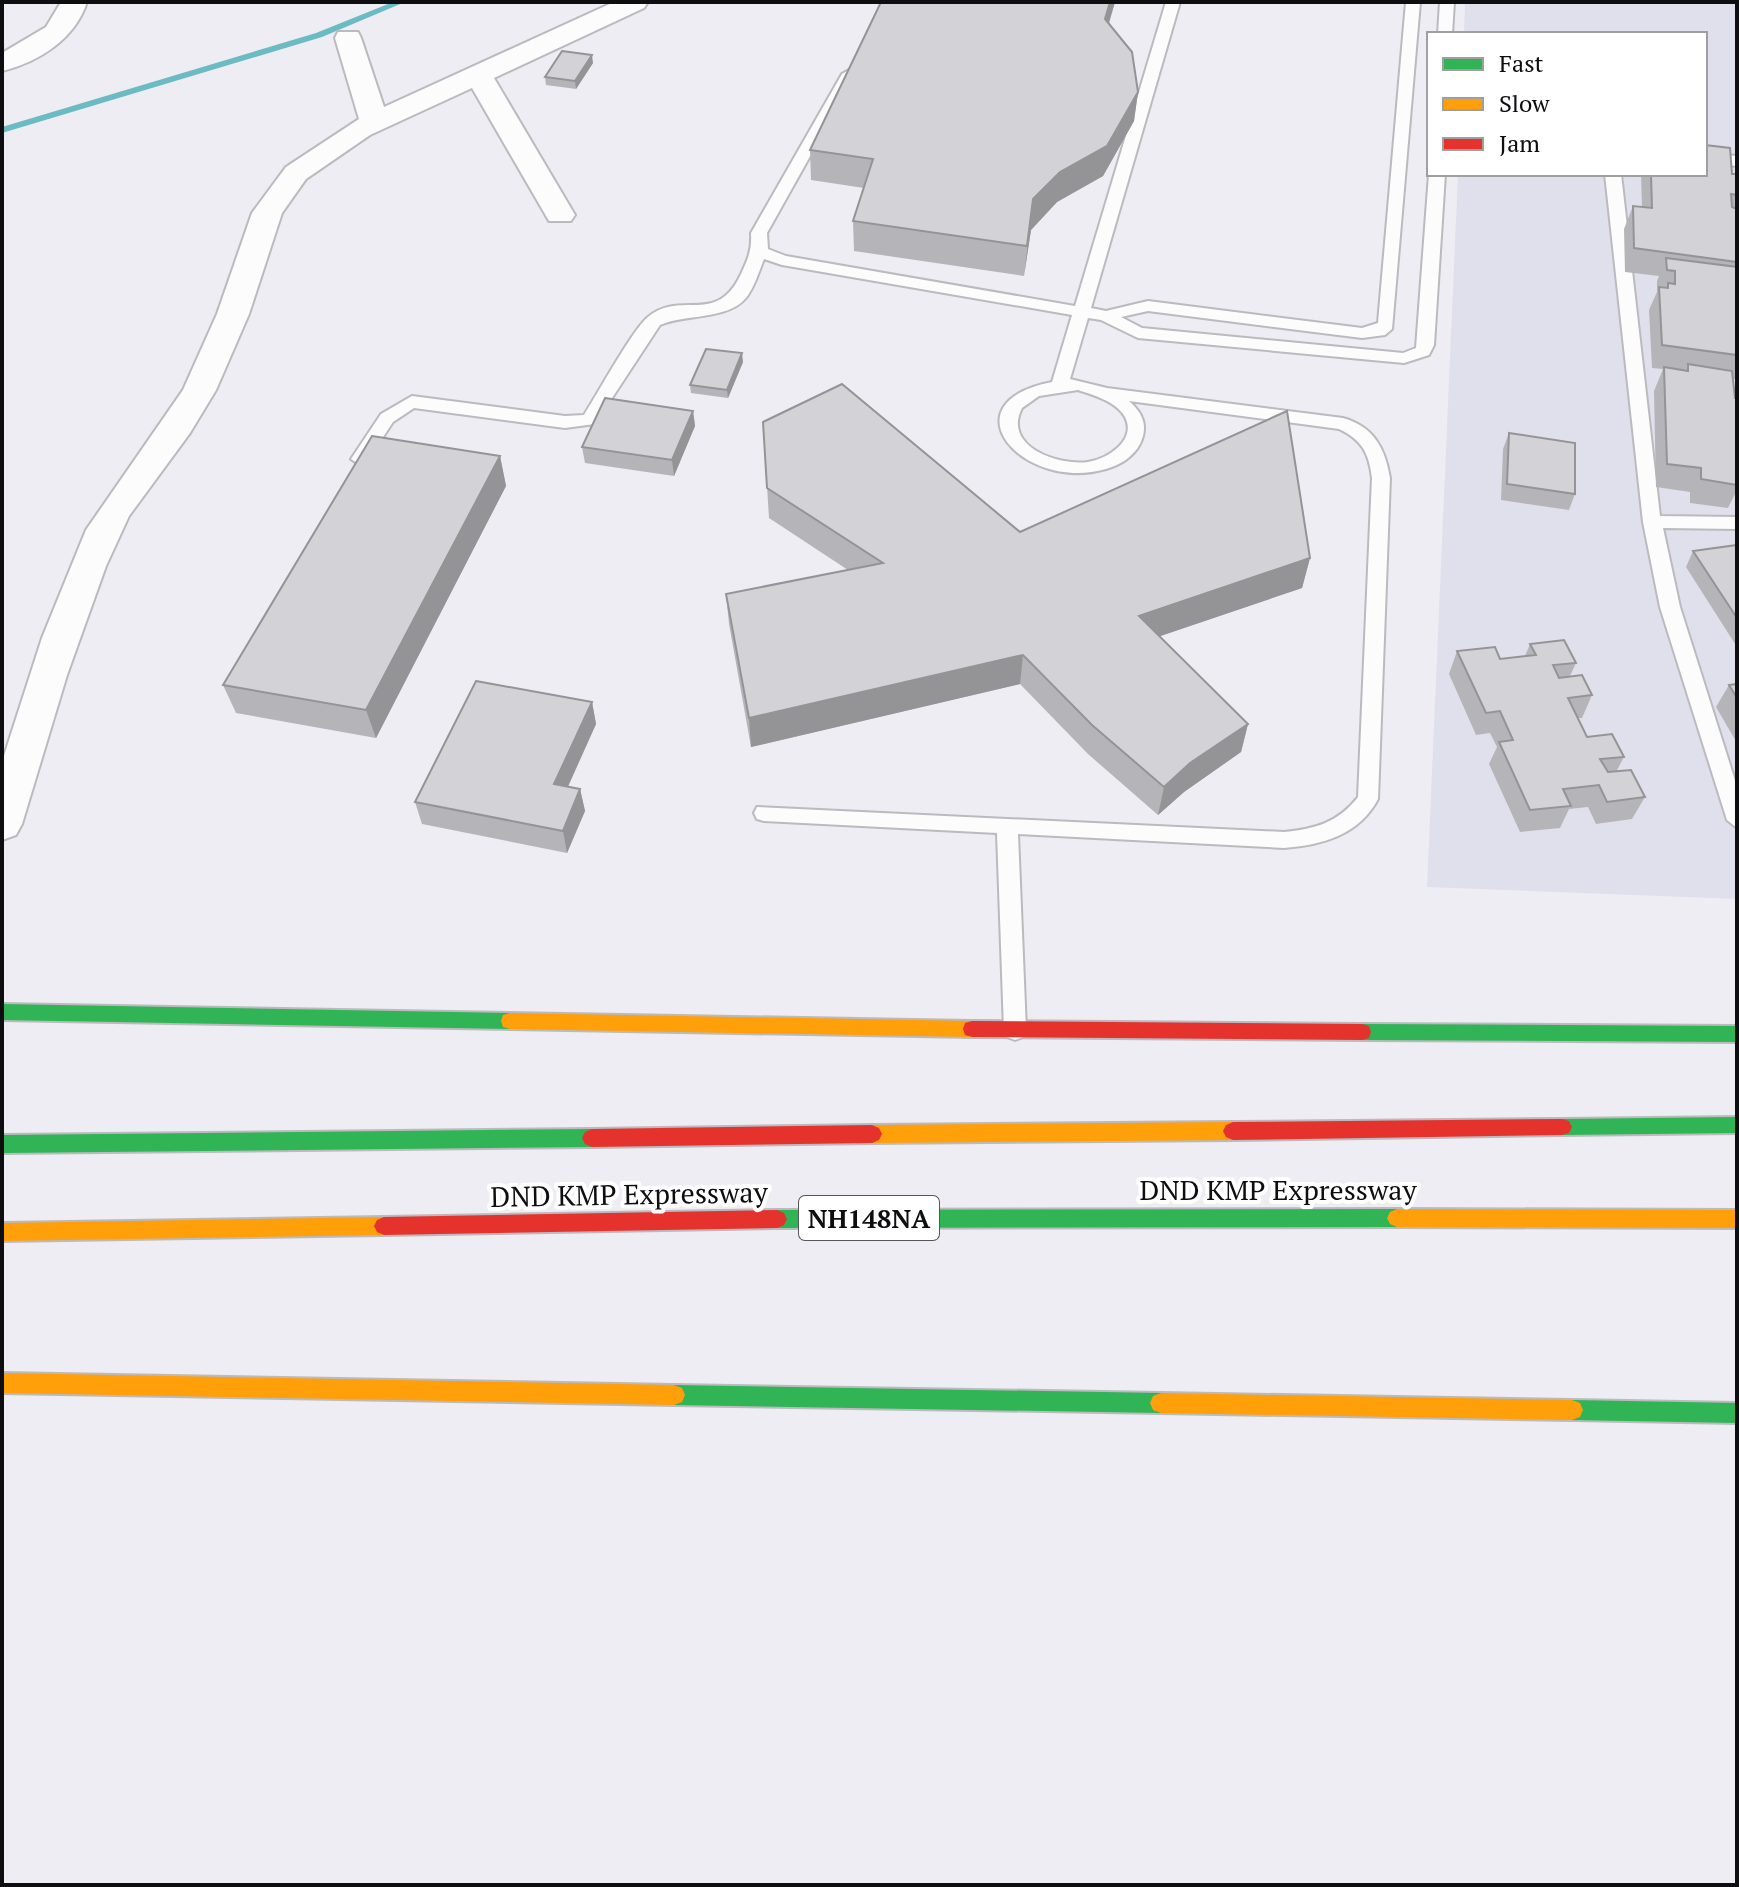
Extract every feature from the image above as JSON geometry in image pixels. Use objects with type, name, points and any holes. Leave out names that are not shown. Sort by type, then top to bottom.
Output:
[{"type":"main road","points":[[2,1012],[1015,1030],[1737,1034]]},
{"type":"main road","name":"DND KMP Expressway","points":[[2,1144],[1737,1125]]},
{"type":"main road","name":"DND KMP Expressway","points":[[2,1232],[969,1216],[1737,1219]]},
{"type":"main road","points":[[2,1383],[1737,1413]]},
{"type":"street","points":[[2,63],[27,53],[55,33],[69,17],[74,2]]},
{"type":"street","points":[[2,824],[16,733],[54,658],[105,530],[125,493],[187,412],[204,379],[267,213],[296,173],[374,121],[635,2]]},
{"type":"street","points":[[348,38],[374,121]]},
{"type":"street","points":[[477,73],[560,215]]},
{"type":"lane","points":[[1060,385],[1173,2]]},
{"type":"lane","points":[[760,251],[771,258],[796,263],[1081,313],[1106,316],[1148,306],[1362,333],[1379,331],[1386,325],[1413,2]]},
{"type":"lane","points":[[1445,32],[1447,2]]},
{"type":"lane","points":[[352,472],[384,419],[397,407],[412,402],[565,422],[589,420],[654,321],[673,313],[726,306],[739,296],[760,251],[759,233],[859,56]]},
{"type":"lane","points":[[1707,158],[1737,161]]},
{"type":"lane","points":[[1106,316],[1138,333],[1404,358],[1416,355],[1426,345],[1437,176]]},
{"type":"lane","points":[[1613,176],[1652,522],[1670,607],[1737,820]]},
{"type":"lane","points":[[764,813],[1284,840],[1335,831],[1356,818],[1368,799],[1381,478],[1378,452],[1363,433],[1343,424],[1109,393],[1079,384],[1033,392],[1016,403],[1008,418],[1010,435],[1021,451],[1041,462],[1066,469],[1092,468],[1115,461],[1131,449],[1138,433],[1135,416],[1123,401],[1109,393]]},
{"type":"lane","points":[[1652,522],[1737,523]]},
{"type":"lane","points":[[1007,828],[1015,1030]]},
{"type":"shaded area","points":[[1465,2],[1737,2],[1737,899],[1427,887],[1458,176],[1707,176],[1707,32],[1464,32]]},
{"type":"building","points":[[881,2],[1110,2],[1105,19],[1132,52],[1138,92],[1107,146],[1060,172],[1033,199],[1027,246],[853,221],[873,159],[810,150]]},
{"type":"building","points":[[562,51],[592,55],[575,81],[545,77]]},
{"type":"building","points":[[1707,145],[1730,148],[1732,174],[1737,174],[1737,195],[1731,194],[1732,207],[1737,209],[1737,262],[1634,248],[1633,206],[1652,208],[1651,176],[1707,176]]},
{"type":"building","points":[[1666,258],[1737,267],[1737,355],[1662,345],[1659,287],[1668,288],[1668,283],[1675,284],[1675,271],[1667,270]]},
{"type":"building","points":[[706,349],[742,353],[727,390],[690,385]]},
{"type":"building","points":[[1688,364],[1732,371],[1737,398],[1737,485],[1701,479],[1701,468],[1667,464],[1664,367],[1688,371]]},
{"type":"building","points":[[842,384],[1020,532],[1287,411],[1310,558],[1139,616],[1248,724],[1190,763],[1164,787],[1092,725],[1023,655],[749,718],[726,594],[883,563],[767,488],[763,422]]},
{"type":"building","points":[[605,398],[693,411],[672,460],[582,447]]},
{"type":"building","points":[[1509,433],[1575,443],[1575,494],[1507,484]]},
{"type":"building","points":[[372,436],[500,456],[366,710],[223,685]]},
{"type":"building","points":[[1737,545],[1737,618],[1693,551]]},
{"type":"building","points":[[1564,640],[1576,663],[1553,665],[1559,678],[1582,675],[1592,695],[1568,698],[1587,737],[1612,734],[1624,757],[1600,759],[1608,772],[1631,770],[1645,797],[1607,802],[1599,785],[1563,789],[1571,806],[1530,810],[1499,742],[1513,740],[1500,711],[1486,713],[1457,651],[1495,647],[1500,659],[1536,655],[1530,644]]},
{"type":"building","points":[[476,681],[592,702],[554,784],[580,789],[563,831],[415,802]]},
{"type":"building","points":[[1737,684],[1737,698],[1729,685]]},
{"type":"waterway","points":[[2,130],[319,35],[401,2]]},
{"type":"traffic: fast","points":[[2,1012],[510,1021]]},
{"type":"traffic: fast","points":[[1362,1032],[1737,1034]]},
{"type":"traffic: fast","points":[[1562,1127],[1737,1125]]},
{"type":"traffic: fast","points":[[2,1144],[592,1138]]},
{"type":"traffic: fast","points":[[777,1219],[1397,1218]]},
{"type":"traffic: fast","points":[[674,1395],[1161,1403]]},
{"type":"traffic: fast","points":[[1572,1410],[1737,1413]]},
{"type":"traffic: slow","points":[[510,1021],[972,1029]]},
{"type":"traffic: slow","points":[[872,1134],[1233,1131]]},
{"type":"traffic: slow","points":[[1397,1218],[1737,1219]]},
{"type":"traffic: slow","points":[[2,1232],[384,1226]]},
{"type":"traffic: slow","points":[[2,1383],[674,1395]]},
{"type":"traffic: slow","points":[[1161,1403],[1572,1410]]},
{"type":"traffic: jam","points":[[972,1029],[1362,1032]]},
{"type":"traffic: jam","points":[[1233,1131],[1562,1127]]},
{"type":"traffic: jam","points":[[592,1138],[872,1134]]},
{"type":"traffic: jam","points":[[384,1226],[777,1219]]}]
